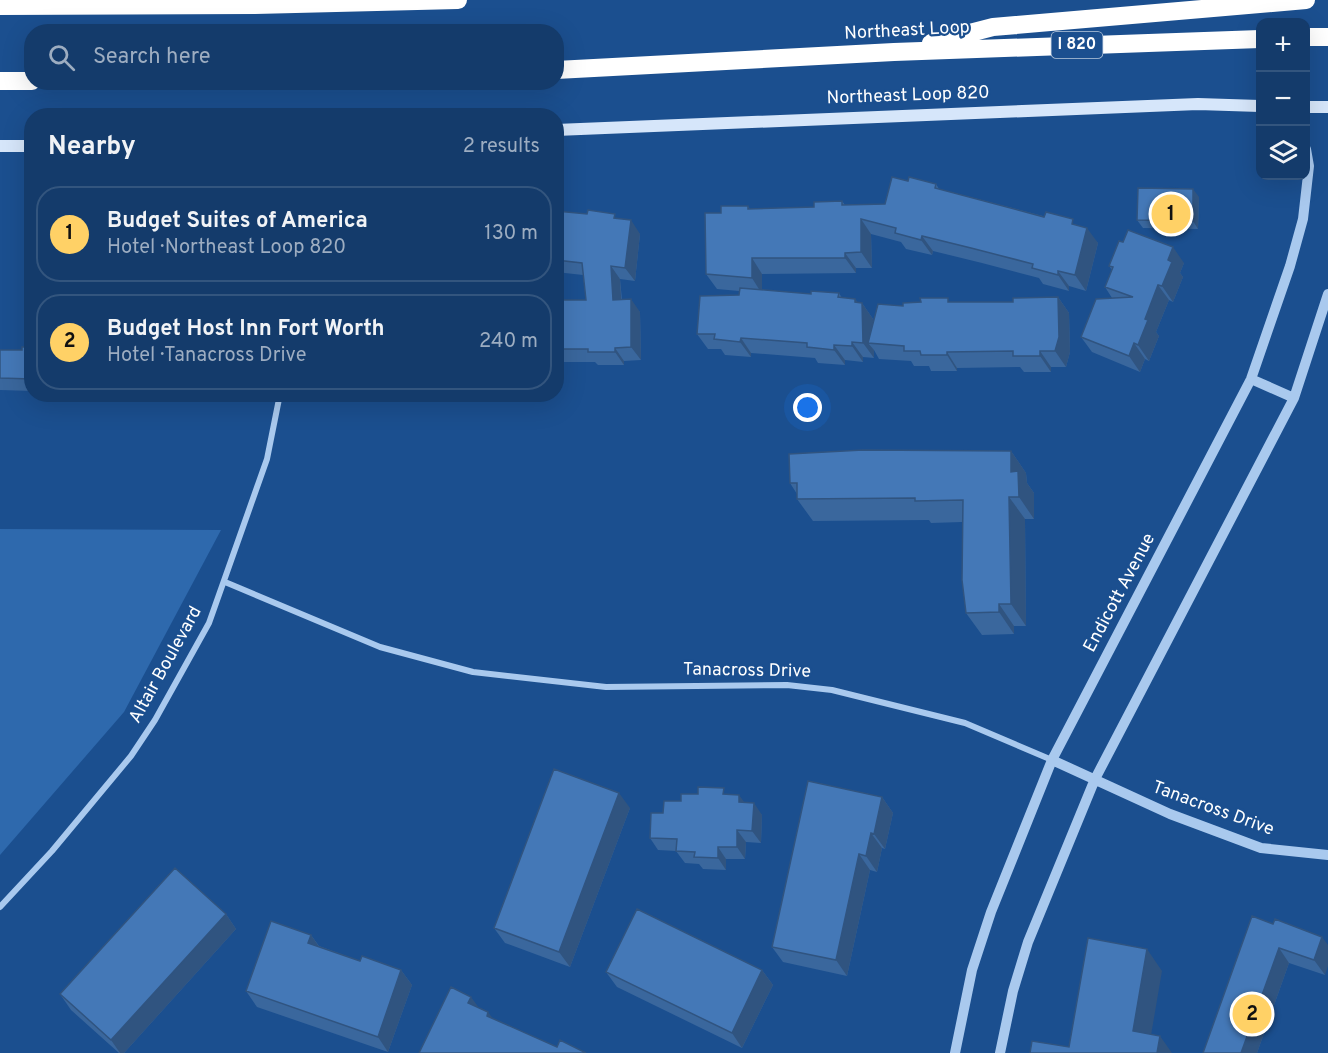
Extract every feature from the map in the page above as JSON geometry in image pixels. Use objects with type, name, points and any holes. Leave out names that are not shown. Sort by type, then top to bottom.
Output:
[{"type":"highway","points":[[0,6],[255,5],[458,0]]},
{"type":"highway","points":[[894,52],[993,27],[1306,0]]},
{"type":"highway","points":[[1310,38],[1328,37]]},
{"type":"highway","name":"Northeast Loop","points":[[564,70],[894,52],[1256,39]]},
{"type":"highway","points":[[0,81],[24,81]]},
{"type":"main road","name":"Northeast Loop 820","points":[[564,130],[1198,104],[1256,106]]},
{"type":"main road","points":[[1310,106],[1328,107]]},
{"type":"main road","points":[[0,146],[24,146]]},
{"type":"street","name":"Endicott Avenue","points":[[955,1053],[972,970],[991,912],[1052,760],[1251,379],[1290,266],[1303,219],[1307,180]]},
{"type":"street","points":[[1000,1053],[1013,991],[1028,942],[1095,779],[1294,398],[1328,294]]},
{"type":"street","points":[[1251,379],[1294,398]]},
{"type":"street","name":"Altair Boulevard","points":[[0,907],[52,851],[131,756],[155,720],[209,623],[267,459],[278,402]]},
{"type":"street","name":"Tanacross Drive","points":[[225,582],[380,647],[473,672],[606,687],[787,685],[832,690],[965,723],[1170,813],[1261,848],[1328,855]]},
{"type":"shaded area","points":[[0,529],[221,530],[124,712],[0,855]]},
{"type":"building","points":[[892,177],[908,181],[909,177],[936,184],[935,188],[1044,217],[1046,212],[1073,219],[1072,224],[1087,228],[1075,275],[1058,271],[1058,275],[1032,268],[1033,264],[922,236],[921,240],[895,233],[896,228],[861,219],[861,252],[845,253],[845,258],[752,258],[752,278],[706,274],[705,213],[721,213],[721,206],[748,206],[748,209],[814,207],[814,202],[842,201],[842,205],[885,204]]},
{"type":"building","points":[[1138,188],[1193,189],[1193,221],[1137,220]]},
{"type":"building","points":[[588,210],[615,214],[614,218],[631,220],[625,268],[611,266],[613,300],[631,299],[631,347],[615,348],[615,352],[564,349],[564,300],[586,300],[582,263],[564,261],[564,212],[587,214]]},
{"type":"building","points":[[1128,230],[1173,247],[1168,260],[1172,262],[1162,286],[1158,285],[1138,345],[1134,343],[1129,356],[1081,337],[1096,299],[1133,297],[1105,287],[1113,267],[1109,266],[1119,241],[1123,242]]},
{"type":"building","points":[[740,288],[811,294],[811,291],[839,293],[838,297],[855,299],[855,302],[862,303],[863,343],[852,342],[852,346],[834,345],[834,350],[807,347],[807,343],[741,338],[740,342],[714,339],[715,334],[697,334],[700,296],[739,295]]},
{"type":"building","points":[[1058,297],[1059,337],[1055,351],[1040,351],[1040,356],[1013,356],[1013,351],[947,352],[947,355],[921,355],[920,351],[904,351],[904,346],[868,343],[878,304],[903,306],[903,303],[921,302],[920,298],[948,298],[948,302],[1013,302],[1013,298]]},
{"type":"building","points":[[24,347],[24,379],[0,378],[0,350],[22,350]]},
{"type":"building","points":[[863,450],[1011,451],[1011,472],[1018,471],[1019,497],[1009,497],[1011,604],[999,604],[999,612],[966,613],[962,580],[963,500],[797,499],[797,483],[790,483],[789,454]]},
{"type":"building","points":[[554,769],[619,793],[559,952],[494,928]]},
{"type":"building","points":[[808,781],[882,797],[874,834],[871,833],[866,856],[859,854],[836,960],[772,947]]},
{"type":"building","points":[[698,787],[724,788],[723,794],[739,795],[739,802],[754,803],[752,831],[737,830],[737,847],[718,847],[718,858],[694,857],[695,852],[676,851],[677,839],[650,838],[651,813],[663,813],[664,801],[681,801],[681,794],[698,794]]},
{"type":"building","points":[[175,868],[226,914],[111,1040],[60,994]]},
{"type":"building","points":[[637,909],[762,970],[732,1033],[606,972]]},
{"type":"building","points":[[1252,916],[1273,924],[1275,919],[1322,937],[1314,960],[1279,948],[1241,1053],[1203,1053]]},
{"type":"building","points":[[271,921],[311,935],[308,943],[360,961],[362,956],[401,970],[378,1037],[246,991]]},
{"type":"building","points":[[1088,938],[1147,949],[1133,1031],[1160,1036],[1157,1053],[1030,1053],[1032,1041],[1069,1047]]},
{"type":"building","points":[[451,987],[471,997],[468,1003],[488,1012],[487,1016],[557,1047],[560,1040],[586,1053],[419,1053]]},
{"type":"place","name":"Budget Suites of America","points":[[1171,214]]},
{"type":"place","name":"Budget Host Inn Fort Worth","points":[[1252,1014]]}]
